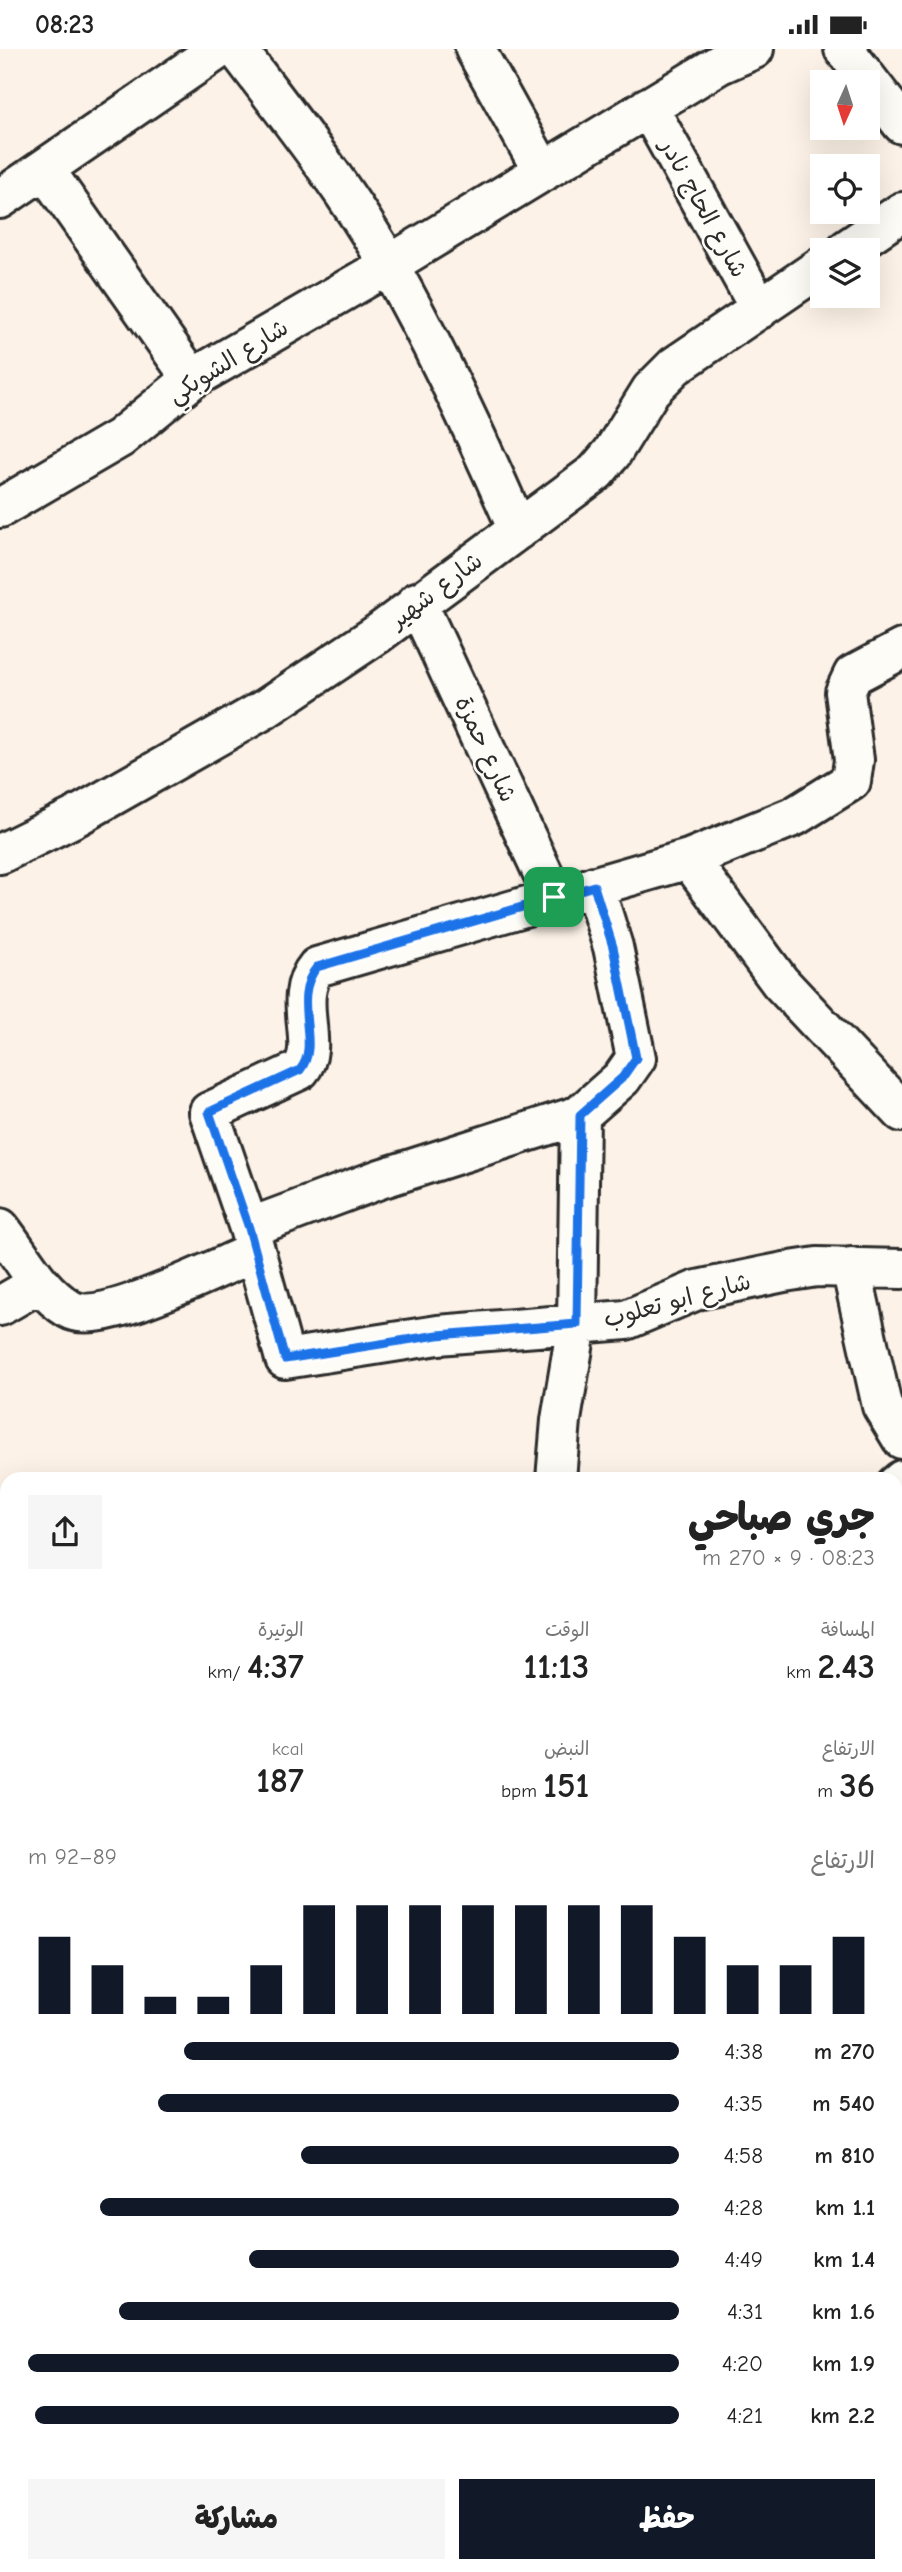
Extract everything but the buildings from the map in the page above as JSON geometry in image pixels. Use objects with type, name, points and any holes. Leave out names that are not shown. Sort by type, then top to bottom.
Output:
[{"type":"street","points":[[0,199],[219,49]]},
{"type":"street","points":[[237,49],[321,160],[389,265],[470,419],[518,530]]},
{"type":"street","points":[[475,49],[543,172]]},
{"type":"street","name":"شارع الشوبكي","points":[[0,508],[120,438],[192,379],[389,265],[720,64],[754,49]]},
{"type":"street","points":[[844,49],[902,124]]},
{"type":"street","name":"شارع الحاج نادر","points":[[648,107],[760,309]]},
{"type":"street","points":[[45,170],[192,379]]},
{"type":"street","points":[[864,238],[902,212]]},
{"type":"street","name":"شارع شهير","points":[[0,854],[75,817],[265,709],[333,666],[596,472],[612,453],[651,390],[662,379],[810,274]]},
{"type":"street","name":"شارع حمزة","points":[[417,602],[554,897]]},
{"type":"street","points":[[252,1240],[209,1112],[300,1070],[304,1065],[307,1054],[305,989],[317,967],[689,859],[795,816],[850,781],[854,760],[845,692],[848,683],[853,675],[902,649]]},
{"type":"street","points":[[689,859],[780,982],[902,1112]]},
{"type":"street","points":[[0,1228],[38,1284],[71,1311],[105,1312],[380,1179],[580,1115],[622,1078],[636,1058],[613,947],[594,886]]},
{"type":"street","points":[[557,1472],[561,1420],[577,1324],[580,1115]]},
{"type":"street","name":"شارع ابو تعلوب","points":[[252,1240],[285,1359],[438,1335],[626,1320],[697,1290],[817,1267],[902,1269]]},
{"type":"street","points":[[850,1267],[882,1406],[902,1439]]},
{"type":"street","points":[[0,1306],[38,1284]]},
{"type":"route","points":[[594,886],[613,947],[636,1058],[622,1078],[580,1115],[581,1209],[577,1324],[438,1335],[285,1359],[249,1228],[209,1112],[300,1070],[304,1065],[307,1054],[305,989],[317,967],[554,897],[594,886]]}]
